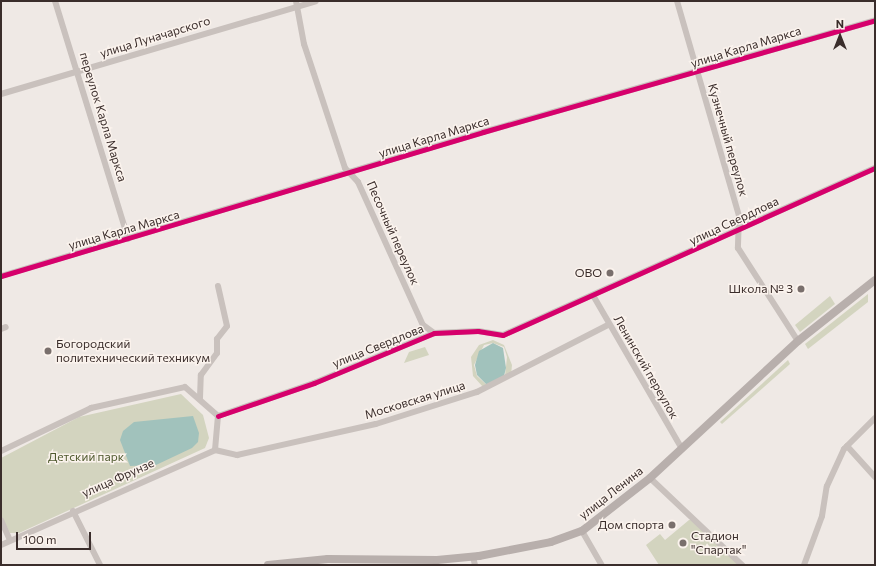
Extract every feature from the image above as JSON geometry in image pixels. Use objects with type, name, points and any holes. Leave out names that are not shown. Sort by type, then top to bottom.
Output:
[{"type":"main road","name":"улица Ленина","points":[[268,565],[328,559],[474,561],[551,542],[582,531],[650,478],[681,447],[798,341],[875,280]]},
{"type":"street","name":"переулок Карла Маркса","points":[[55,1],[79,71],[128,239]]},
{"type":"street","name":"улица Луначарского","points":[[1,94],[296,4],[316,1]]},
{"type":"street","name":"Кузнечный переулок","points":[[677,1],[739,216],[738,248],[798,341]]},
{"type":"street","name":"Песочный переулок","points":[[296,4],[308,57],[345,168],[352,173],[423,325],[434,333]]},
{"type":"street","name":"улица Карла Маркса","points":[[1,276],[352,173],[483,132],[697,74],[875,20]]},
{"type":"street","name":"улица Свердлова","points":[[218,416],[314,383],[434,333],[478,331],[502,335],[594,297],[875,168]]},
{"type":"street","points":[[200,398],[202,375],[217,353],[217,339],[227,326],[218,286]]},
{"type":"street","name":"Ленинский переулок","points":[[594,297],[608,325],[681,447]]},
{"type":"street","name":"Московская улица","points":[[215,450],[237,455],[376,424],[470,395],[541,362],[608,325]]},
{"type":"street","points":[[1,451],[53,423],[91,408],[185,387],[200,398],[218,416],[215,450]]},
{"type":"street","points":[[804,565],[822,516],[827,486],[847,446],[875,418]]},
{"type":"street","points":[[847,446],[875,477]]},
{"type":"street","name":"улица Фрунзе","points":[[1,545],[73,511],[215,450]]},
{"type":"street","points":[[650,478],[742,565]]},
{"type":"street","points":[[73,511],[100,565]]},
{"type":"street","points":[[1,520],[10,540]]},
{"type":"street","points":[[582,531],[602,565]]},
{"type":"green space","points":[[868,294],[868,302],[808,349],[805,344]]},
{"type":"green space","points":[[830,296],[835,304],[800,332],[795,325]]},
{"type":"green space","points":[[493,340],[504,345],[512,365],[511,375],[505,376],[507,357],[504,347],[493,343],[484,345],[474,365],[477,376],[488,386],[483,387],[473,376],[471,357],[479,345]]},
{"type":"green space","points":[[425,347],[429,355],[404,363],[409,352]]},
{"type":"green space","points":[[788,360],[790,364],[722,424],[720,422]]},
{"type":"green space","name":"Детский парк","points":[[181,394],[203,415],[209,438],[205,448],[19,533],[10,533],[1,515],[1,458],[79,417]]},
{"type":"green space","name":"Стадион \"Спартак\"","points":[[689,520],[695,520],[739,565],[659,565],[646,545],[660,534],[665,540]]},
{"type":"water","points":[[493,343],[503,348],[506,368],[504,376],[488,386],[477,375],[475,365],[479,351]]},
{"type":"water","points":[[193,416],[199,433],[198,442],[192,448],[156,465],[130,466],[120,440],[123,431],[134,422]]},
{"type":"cycle path","points":[[1,276],[483,132],[875,20]]},
{"type":"cycle path","points":[[218,416],[314,383],[434,333],[478,331],[503,335],[875,168]]},
{"type":"place","name":"ОВО","points":[[610,273]]},
{"type":"place","name":"Школа № 3","points":[[801,289]]},
{"type":"place","name":"Богородский политехнический техникум","points":[[48,351]]},
{"type":"place","name":"Дом спорта","points":[[672,525]]},
{"type":"place","name":"Стадион \"Спартак\"","points":[[683,543]]}]
